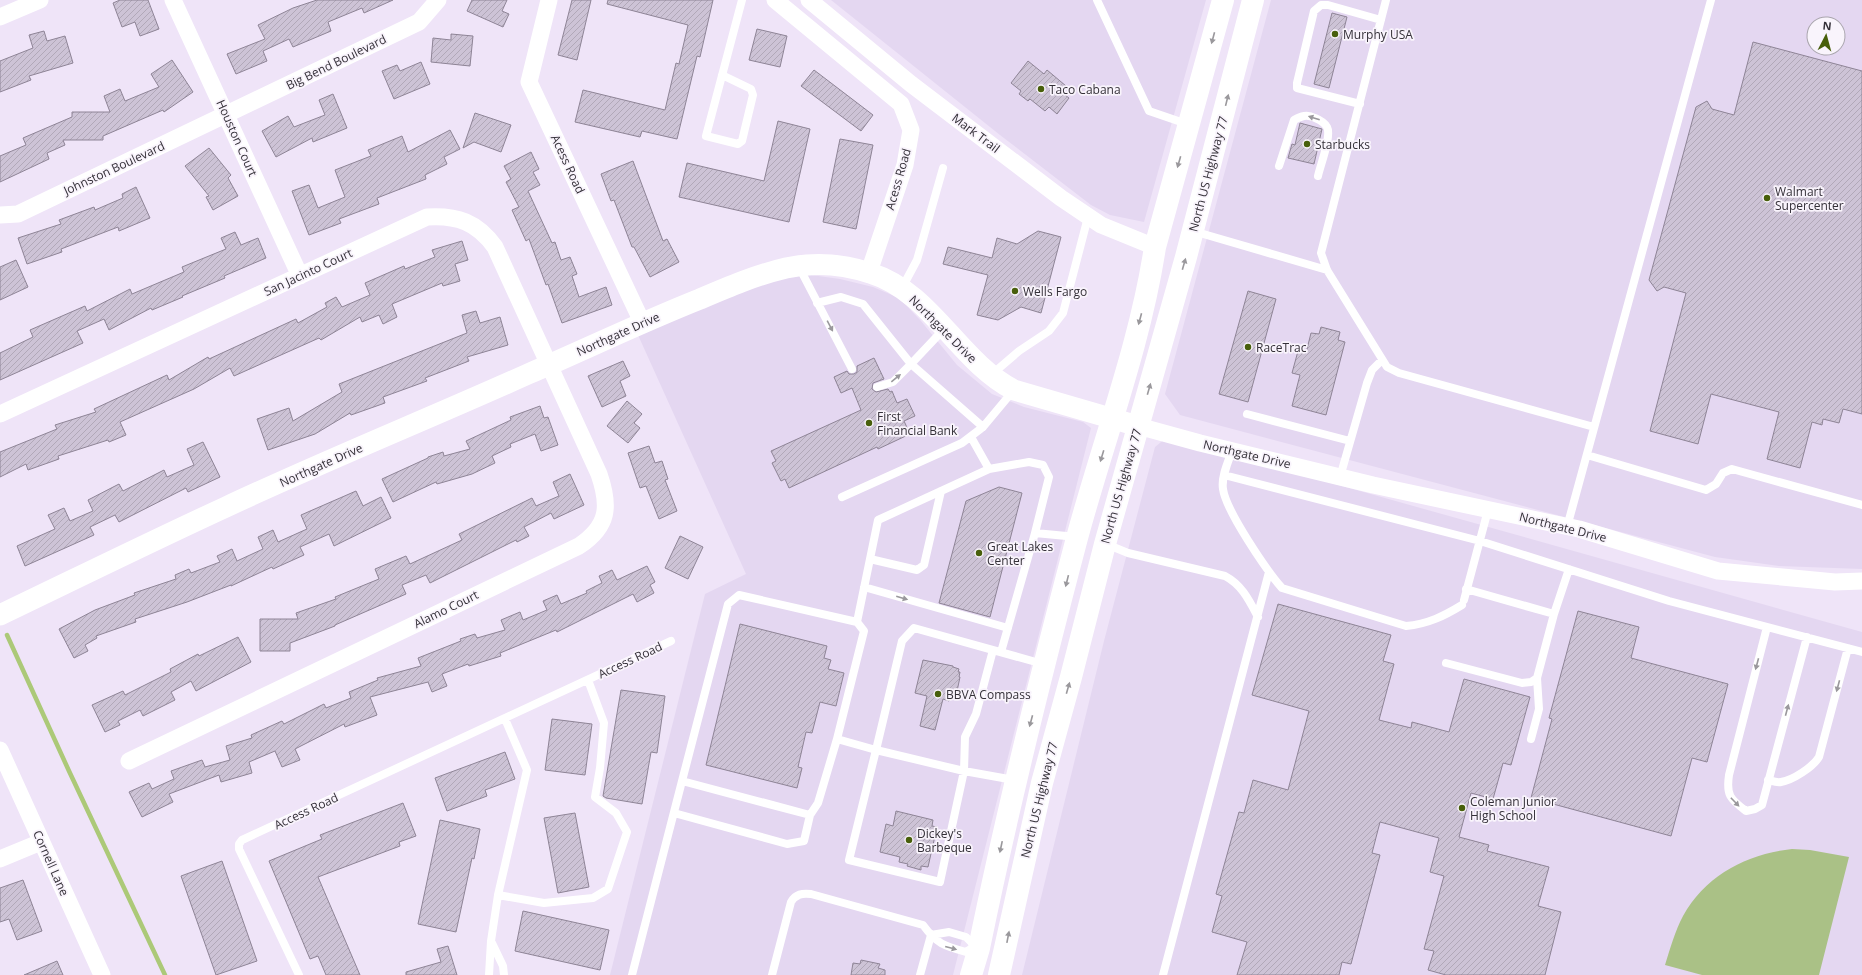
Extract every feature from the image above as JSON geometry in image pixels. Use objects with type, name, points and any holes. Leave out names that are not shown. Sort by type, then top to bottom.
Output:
[{"type":"main road","points":[[971,975],[1015,780],[1078,537],[1113,419],[1150,282],[1155,247],[1223,0]]},
{"type":"main road","name":"North US Highway 77","points":[[999,975],[1042,783],[1105,544],[1193,231],[1253,0]]},
{"type":"main road","points":[[1189,125],[1218,138]]},
{"type":"street","points":[[0,17],[40,0]]},
{"type":"street","name":"Houston Court","points":[[174,0],[300,276]]},
{"type":"street","name":"Big Bend Boulevard","points":[[226,115],[419,22],[438,0]]},
{"type":"street","name":"Acess Road","points":[[549,0],[529,82],[642,322]]},
{"type":"street","name":"Acess Road","points":[[775,0],[901,104],[911,130],[905,165],[869,272]]},
{"type":"street","name":"Mark Trail","points":[[809,0],[911,84],[1061,198],[1101,225],[1155,247]]},
{"type":"street","name":"Johnston Boulevard","points":[[0,215],[18,214],[226,115]]},
{"type":"street","name":"San Jacinto Court","points":[[0,414],[427,217],[442,216],[462,220],[471,224],[488,237],[495,247],[549,365]]},
{"type":"street","name":"Northgate Drive","points":[[0,615],[228,506],[549,365],[642,322],[748,279],[788,268],[822,264],[869,272],[892,282],[934,316],[974,361],[990,375],[1014,390],[1138,426],[1232,451],[1340,477],[1567,526],[1718,571],[1836,582],[1862,581]]},
{"type":"street","name":"Alamo Court","points":[[129,761],[579,546],[592,538],[600,527],[604,518],[606,494],[599,474],[549,365]]},
{"type":"street","name":"Cornell Lane","points":[[0,750],[102,975]]},
{"type":"street","points":[[0,859],[41,842]]},
{"type":"lane","points":[[722,75],[751,89],[753,95],[742,141],[738,144],[706,136],[722,75],[742,0]]},
{"type":"lane","points":[[1097,0],[1148,111],[1189,125]]},
{"type":"lane","points":[[1386,0],[1321,253],[1327,270],[1387,368],[1400,373],[1594,427]]},
{"type":"lane","points":[[1567,526],[1711,0]]},
{"type":"lane","points":[[1360,104],[1297,88],[1314,11],[1321,5],[1328,5],[1381,20]]},
{"type":"lane","points":[[1279,166],[1294,120],[1302,116],[1311,116],[1321,120],[1328,128],[1328,136],[1318,176]]},
{"type":"lane","points":[[901,289],[917,260],[943,168]]},
{"type":"lane","points":[[990,375],[1019,351],[1050,331],[1064,313],[1088,217]]},
{"type":"lane","points":[[1193,231],[1327,270]]},
{"type":"lane","points":[[798,266],[852,369]]},
{"type":"lane","points":[[818,303],[841,297],[863,304],[911,364],[983,427]]},
{"type":"lane","points":[[877,386],[893,382],[945,329]]},
{"type":"lane","points":[[1340,477],[1367,383],[1372,370],[1382,360]]},
{"type":"lane","points":[[842,498],[962,443],[983,427],[1014,390]]},
{"type":"lane","points":[[1247,414],[1350,441]]},
{"type":"lane","points":[[971,436],[989,469]]},
{"type":"lane","points":[[1232,451],[1224,475],[1223,489],[1232,514],[1282,588],[1406,626],[1419,625],[1440,618],[1463,602],[1488,510]]},
{"type":"lane","points":[[1587,455],[1706,490],[1716,484],[1722,473],[1732,469],[1862,505]]},
{"type":"lane","points":[[857,622],[878,520],[989,469],[1029,462],[1043,465],[1048,477],[1035,533],[1008,628],[997,651],[976,714],[965,737],[964,771],[940,882],[849,860],[902,640],[914,628],[997,651],[1046,665]]},
{"type":"lane","points":[[1224,475],[1480,541],[1669,601],[1862,652]]},
{"type":"lane","points":[[870,560],[917,570],[924,565],[941,491]]},
{"type":"lane","points":[[1035,533],[1078,537]]},
{"type":"lane","points":[[1105,544],[1128,553],[1229,578],[1240,587],[1248,598],[1258,617]]},
{"type":"lane","points":[[1531,739],[1539,709],[1537,678],[1554,614],[1569,569]]},
{"type":"lane","points":[[1163,975],[1270,572]]},
{"type":"lane","points":[[864,588],[1008,628]]},
{"type":"lane","points":[[1466,589],[1554,614]]},
{"type":"lane","points":[[632,975],[728,604],[739,595],[857,622],[864,631],[837,739],[818,803],[810,814],[804,841],[787,844],[674,813]]},
{"type":"lane","points":[[1767,627],[1732,759],[1727,790],[1733,801],[1746,811],[1755,809],[1762,805],[1807,637]]},
{"type":"lane","name":"Access Road","points":[[299,975],[239,849],[239,844],[242,840],[671,641]]},
{"type":"lane","points":[[1768,780],[1780,783],[1789,780],[1816,762],[1819,756],[1848,648]]},
{"type":"lane","points":[[1446,663],[1522,684],[1531,682],[1537,678]]},
{"type":"lane","name":"Access Road","points":[[498,894],[544,903],[593,898],[608,889],[627,832],[616,813],[595,797],[600,768],[604,723],[588,680]]},
{"type":"lane","points":[[489,975],[491,941],[498,894],[527,770],[505,719]]},
{"type":"lane","points":[[837,739],[964,771],[1015,780]]},
{"type":"lane","points":[[682,781],[810,814]]},
{"type":"lane","points":[[772,975],[791,902],[798,894],[811,894],[923,925],[931,935],[944,946],[966,952],[977,948],[966,937],[949,932],[931,935]]},
{"type":"lane","points":[[920,975],[931,935]]},
{"type":"lane","points":[[491,941],[504,966],[504,975]]},
{"type":"shaded area","points":[[831,0],[1206,0],[1144,222],[1110,215],[1091,205],[1000,135]]},
{"type":"shaded area","points":[[1271,0],[1862,0],[1862,569],[1779,566],[1715,557],[1180,415],[1165,394]]},
{"type":"shaded area","points":[[811,275],[840,279],[873,287],[899,298],[921,321],[957,365],[992,394],[1024,407],[1083,422],[1091,428],[953,975],[610,975],[705,594],[746,574],[638,335],[778,277]]},
{"type":"shaded area","name":"Coleman Junior High School","points":[[1166,438],[1182,441],[1862,632],[1862,975],[1022,975],[1104,641],[1155,447]]},
{"type":"green space","points":[[1792,849],[1810,850],[1849,857],[1819,975],[1702,975],[1665,965],[1675,934],[1683,916],[1703,889],[1729,869],[1744,862],[1759,856]]},
{"type":"building","points":[[120,0],[148,0],[159,29],[140,36],[135,22],[122,27],[113,3]]},
{"type":"building","points":[[317,0],[393,0],[364,13],[362,8],[328,22],[331,31],[293,47],[289,39],[263,51],[267,61],[236,74],[227,54],[265,39],[258,25],[293,8]]},
{"type":"building","points":[[472,0],[507,0],[502,11],[509,14],[503,27],[467,11]]},
{"type":"building","points":[[572,0],[591,0],[577,60],[558,55]]},
{"type":"building","points":[[608,0],[713,0],[700,57],[697,56],[677,139],[642,131],[640,137],[575,122],[583,90],[665,110],[676,63],[679,64],[688,25],[607,4]]},
{"type":"building","name":"Murphy USA","points":[[1332,13],[1347,17],[1329,88],[1314,84]]},
{"type":"building","points":[[757,29],[787,36],[780,67],[749,60]]},
{"type":"building","points":[[44,31],[47,41],[65,36],[73,63],[29,76],[31,80],[0,92],[0,61],[33,48],[29,35]]},
{"type":"building","points":[[451,34],[473,36],[470,66],[431,62],[433,38],[451,40]]},
{"type":"building","name":"Walmart Supercenter","points":[[1753,42],[1862,71],[1862,414],[1843,409],[1839,423],[1823,419],[1822,425],[1812,422],[1800,468],[1767,459],[1779,412],[1711,394],[1698,444],[1650,431],[1686,293],[1664,287],[1657,291],[1649,280],[1696,107],[1707,101],[1712,109],[1734,115]]},
{"type":"building","points":[[172,60],[193,92],[164,112],[163,110],[103,136],[103,140],[63,140],[65,145],[47,153],[49,159],[0,182],[0,156],[26,145],[23,138],[72,117],[72,112],[110,112],[104,96],[120,89],[125,101],[159,87],[151,74]]},
{"type":"building","name":"Taco Cabana","points":[[1028,61],[1044,74],[1047,70],[1066,86],[1061,92],[1069,98],[1057,114],[1049,107],[1045,111],[1030,99],[1028,101],[1019,94],[1021,91],[1011,83]]},
{"type":"building","points":[[421,62],[430,84],[394,99],[382,71],[397,65],[400,71]]},
{"type":"building","points":[[814,70],[873,115],[861,131],[801,86]]},
{"type":"building","points":[[333,94],[347,128],[313,142],[312,138],[276,157],[262,131],[288,116],[294,127],[325,115],[319,100]]},
{"type":"building","points":[[475,113],[511,125],[501,152],[474,142],[463,148]]},
{"type":"building","points":[[778,121],[810,129],[789,222],[679,197],[687,163],[764,181]]},
{"type":"building","name":"Starbucks","points":[[1300,123],[1322,129],[1314,164],[1288,158],[1292,144],[1295,145]]},
{"type":"building","points":[[450,130],[460,149],[444,157],[447,164],[425,175],[426,179],[377,198],[379,204],[339,219],[341,223],[309,235],[292,191],[309,185],[318,208],[345,197],[335,170],[371,156],[368,150],[402,136],[408,152]]},
{"type":"building","points":[[840,139],[873,145],[856,229],[823,222]]},
{"type":"building","points":[[209,148],[231,175],[228,178],[238,196],[213,210],[206,197],[209,196],[185,166]]},
{"type":"building","points":[[531,152],[539,169],[533,172],[540,185],[528,191],[552,243],[555,242],[561,260],[570,257],[577,274],[572,276],[579,297],[606,287],[612,305],[562,323],[548,284],[546,285],[529,239],[526,241],[512,210],[519,207],[506,182],[511,179],[504,166]]},
{"type":"building","points":[[633,161],[663,241],[667,239],[679,262],[650,277],[634,247],[632,247],[614,200],[611,201],[601,174]]},
{"type":"building","points":[[136,187],[150,218],[119,231],[118,227],[61,249],[62,252],[27,264],[18,238],[61,224],[59,220],[94,207],[95,210],[123,198],[122,194]]},
{"type":"building","name":"Wells Fargo","points":[[1038,231],[1061,237],[1041,313],[1021,307],[998,320],[977,315],[988,275],[943,264],[948,247],[992,258],[997,238],[1017,244]]},
{"type":"building","points":[[235,232],[241,245],[258,238],[266,258],[224,276],[225,278],[182,296],[183,297],[152,310],[151,308],[109,330],[104,319],[77,331],[83,343],[0,380],[0,353],[33,337],[30,330],[85,306],[87,311],[130,289],[132,294],[184,272],[182,267],[226,249],[221,238]]},
{"type":"building","points":[[462,241],[468,260],[455,264],[460,281],[443,286],[442,283],[392,304],[397,317],[383,324],[379,315],[362,322],[360,317],[321,340],[319,338],[234,376],[230,368],[194,389],[120,422],[126,435],[109,442],[108,440],[58,456],[59,459],[28,470],[26,464],[0,477],[0,452],[57,429],[55,425],[96,412],[94,409],[167,375],[169,380],[208,357],[209,359],[296,319],[298,323],[327,307],[325,303],[336,297],[342,307],[370,295],[365,283],[404,266],[405,269],[435,257],[432,250]]},
{"type":"building","points":[[16,260],[28,287],[0,300],[0,267]]},
{"type":"building","name":"RaceTrac","points":[[1248,291],[1276,299],[1248,402],[1219,394]]},
{"type":"building","points":[[476,311],[480,323],[500,317],[508,345],[467,357],[469,361],[425,378],[427,381],[383,397],[385,403],[351,415],[350,413],[315,434],[268,450],[257,419],[289,408],[293,421],[342,392],[339,384],[467,333],[462,315]]},
{"type":"building","name":"RaceTrac","points":[[1321,327],[1340,332],[1338,340],[1345,342],[1326,415],[1292,406],[1300,375],[1292,373],[1298,351],[1306,353],[1311,333],[1319,334]]},
{"type":"building","name":"First Financial Bank","points":[[874,358],[884,379],[873,383],[872,389],[876,392],[888,389],[890,392],[892,391],[897,403],[907,399],[915,416],[904,421],[910,434],[878,449],[877,447],[789,488],[785,479],[781,481],[772,463],[776,461],[771,451],[861,410],[852,388],[841,393],[834,377],[847,371],[849,374],[854,374],[857,372],[857,366]]},
{"type":"building","points":[[623,361],[630,376],[620,381],[626,396],[602,407],[588,376]]},
{"type":"building","points":[[627,401],[642,414],[634,423],[640,428],[628,443],[607,426]]},
{"type":"building","points":[[540,406],[544,418],[548,417],[558,445],[541,451],[535,434],[510,444],[511,447],[492,456],[495,463],[472,474],[437,484],[436,482],[393,502],[382,479],[428,457],[443,452],[444,456],[470,449],[466,441],[511,420],[510,417]]},
{"type":"building","points":[[203,442],[220,477],[188,492],[186,488],[119,522],[115,515],[90,527],[94,535],[25,566],[17,546],[55,529],[48,515],[64,508],[70,521],[93,511],[88,500],[119,484],[123,491],[164,470],[167,477],[194,465],[187,449]]},
{"type":"building","points":[[649,446],[655,463],[662,461],[668,479],[665,480],[677,511],[659,519],[646,486],[640,488],[628,453]]},
{"type":"building","points":[[570,474],[584,505],[554,519],[551,513],[524,527],[529,536],[517,542],[516,540],[430,583],[426,575],[402,585],[406,594],[335,626],[290,643],[290,651],[260,651],[260,619],[298,619],[296,613],[336,599],[335,597],[379,579],[375,569],[406,556],[410,564],[462,540],[459,534],[532,498],[536,506],[559,496],[553,482]]},
{"type":"building","name":"Great Lakes Center","points":[[999,487],[1022,493],[990,617],[939,603],[966,501]]},
{"type":"building","points":[[356,491],[363,506],[381,497],[391,518],[334,546],[329,534],[300,547],[304,555],[273,569],[272,567],[231,586],[135,619],[136,622],[96,636],[97,638],[85,645],[88,651],[74,658],[59,629],[95,610],[135,595],[134,593],[176,579],[175,575],[189,569],[191,573],[220,562],[217,556],[232,549],[237,561],[263,549],[258,537],[273,530],[278,542],[307,529],[301,515]]},
{"type":"building","points":[[680,536],[703,547],[688,579],[665,568]]},
{"type":"building","points":[[647,566],[655,582],[650,585],[654,593],[637,602],[633,594],[557,632],[556,630],[500,653],[501,656],[469,666],[468,664],[442,674],[447,686],[432,692],[428,682],[370,697],[377,715],[345,727],[344,724],[295,749],[300,760],[282,767],[275,751],[249,762],[252,773],[221,782],[219,775],[169,794],[173,802],[142,817],[129,792],[149,783],[152,789],[174,779],[171,771],[202,760],[205,767],[230,760],[226,746],[252,738],[251,735],[282,721],[284,724],[324,704],[326,708],[351,698],[349,692],[378,680],[377,678],[421,666],[418,658],[461,641],[460,639],[475,634],[477,638],[505,630],[501,620],[520,612],[523,620],[547,610],[543,601],[557,595],[561,604],[587,593],[586,591],[602,583],[599,576],[612,570],[617,580]]},
{"type":"building","points":[[1278,604],[1391,635],[1383,661],[1394,664],[1379,720],[1411,728],[1412,722],[1449,732],[1464,679],[1530,697],[1511,765],[1503,763],[1493,799],[1471,793],[1459,837],[1489,845],[1487,851],[1549,867],[1538,906],[1561,912],[1545,975],[1446,975],[1428,970],[1434,951],[1424,949],[1444,876],[1430,872],[1439,838],[1380,822],[1372,853],[1380,855],[1351,964],[1342,962],[1339,975],[1237,975],[1247,942],[1212,932],[1222,896],[1216,894],[1239,812],[1244,813],[1253,780],[1288,790],[1309,711],[1252,695]]},
{"type":"building","points":[[1578,611],[1639,627],[1631,658],[1728,684],[1707,762],[1692,758],[1671,836],[1531,798],[1552,719],[1549,718]]},
{"type":"building","points":[[740,624],[827,646],[824,658],[831,660],[828,669],[844,673],[836,706],[820,702],[812,733],[806,732],[798,767],[802,768],[797,788],[706,765]]},
{"type":"building","points":[[238,637],[251,662],[196,691],[191,681],[171,692],[175,700],[143,716],[140,710],[118,721],[120,725],[105,732],[92,705],[123,691],[125,695],[171,672],[170,669],[198,654],[199,656]]},
{"type":"building","name":"BBVA Compass","points":[[923,660],[953,666],[959,669],[958,672],[960,672],[956,696],[954,695],[953,699],[950,699],[949,701],[943,699],[935,730],[920,726],[927,696],[915,693]]},
{"type":"building","points":[[621,690],[665,696],[657,753],[651,752],[642,804],[606,798],[603,796]]},
{"type":"building","points":[[552,719],[592,724],[585,775],[545,770]]},
{"type":"building","points":[[505,752],[515,779],[485,790],[487,796],[447,811],[435,778]]},
{"type":"building","points":[[403,803],[416,836],[399,842],[400,846],[318,877],[360,975],[326,975],[318,956],[310,959],[269,861],[322,839],[320,835]]},
{"type":"building","name":"Dickey's Barbeque","points":[[896,811],[933,820],[932,826],[937,827],[928,867],[921,866],[921,870],[907,866],[908,864],[899,862],[900,857],[880,852],[886,824],[893,826]]},
{"type":"building","points":[[575,813],[589,887],[558,893],[544,818]]},
{"type":"building","points":[[440,820],[480,829],[474,859],[472,858],[456,932],[418,924]]},
{"type":"building","points":[[222,861],[257,961],[216,975],[181,876]]},
{"type":"building","points":[[23,880],[42,931],[17,940],[9,919],[0,922],[0,888]]},
{"type":"building","points":[[523,911],[609,930],[600,970],[515,951]]},
{"type":"building","points":[[448,946],[457,975],[406,975],[406,972],[441,962],[437,949]]},
{"type":"building","points":[[861,960],[880,964],[878,968],[885,970],[885,975],[851,975],[853,963],[860,964]]},
{"type":"building","points":[[57,961],[63,975],[24,975]]},
{"type":"waterway","points":[[7,635],[165,975]]},
{"type":"place","name":"Murphy USA","points":[[1335,34]]},
{"type":"place","name":"Taco Cabana","points":[[1041,89]]},
{"type":"place","name":"Starbucks","points":[[1307,144]]},
{"type":"place","name":"Walmart Supercenter","points":[[1767,198]]},
{"type":"place","name":"Wells Fargo","points":[[1015,291]]},
{"type":"place","name":"RaceTrac","points":[[1248,347]]},
{"type":"place","name":"First Financial Bank","points":[[869,423]]},
{"type":"place","name":"Great Lakes Center","points":[[979,553]]},
{"type":"place","name":"BBVA Compass","points":[[938,694]]},
{"type":"place","name":"Coleman Junior High School","points":[[1462,808]]},
{"type":"place","name":"Dickey's Barbeque","points":[[909,840]]}]
